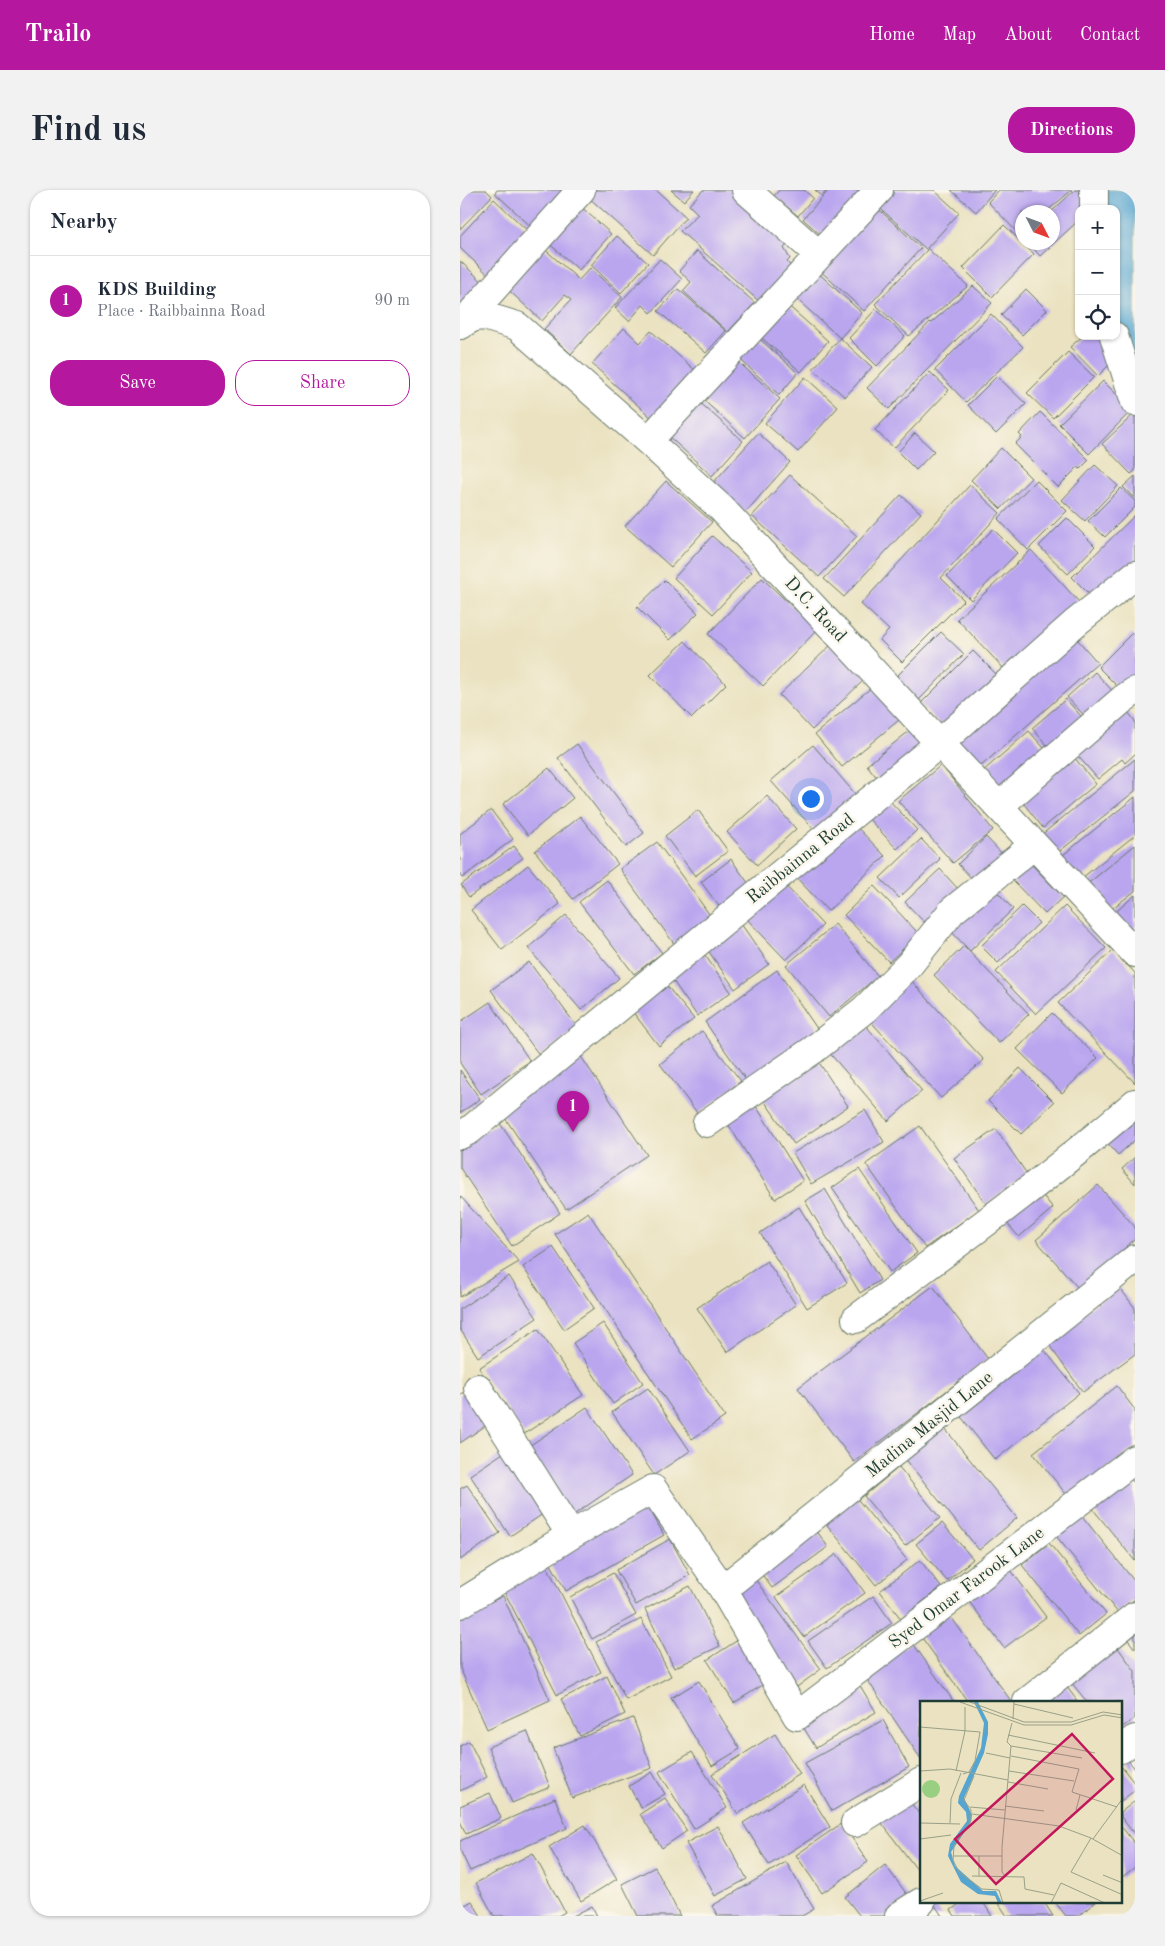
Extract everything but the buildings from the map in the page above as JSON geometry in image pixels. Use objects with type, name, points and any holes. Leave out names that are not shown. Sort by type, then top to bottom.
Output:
[{"type":"street","points":[[462,324],[581,190]]},
{"type":"street","points":[[746,190],[820,255]]},
{"type":"street","points":[[648,441],[878,190]]},
{"type":"street","points":[[1094,190],[1094,205]]},
{"type":"street","name":"D.C. Road","points":[[462,324],[474,318],[484,316],[516,326],[648,441],[722,509],[1135,953]]},
{"type":"street","points":[[1115,340],[1135,402]]},
{"type":"street","name":"Raibbainna Road","points":[[460,1135],[486,1117],[940,742],[1074,624],[1135,575]]},
{"type":"street","points":[[999,806],[1123,699],[1135,691]]},
{"type":"street","points":[[707,1123],[813,1050],[865,1009],[909,965],[952,911],[1034,844]]},
{"type":"street","points":[[856,1319],[1084,1147],[1135,1103]]},
{"type":"street","name":"Madina Masjid Lane","points":[[723,1589],[1135,1260]]},
{"type":"street","points":[[478,1388],[571,1535]]},
{"type":"street","name":"Syed Omar Farook Lane","points":[[723,1589],[797,1716],[1135,1459]]},
{"type":"street","points":[[460,1604],[571,1535],[654,1489],[723,1589]]},
{"type":"street","points":[[1028,1701],[1135,1616]]},
{"type":"street","points":[[1122,1748],[1135,1739]]},
{"type":"street","points":[[855,1823],[920,1783]]},
{"type":"street","points":[[899,1916],[920,1903]]},
{"type":"water","points":[[1101,190],[1135,190],[1135,397],[1118,340],[1120,340],[1120,205],[1102,205]]},
{"type":"place","name":"KDS Building","points":[[573,1132]]}]
